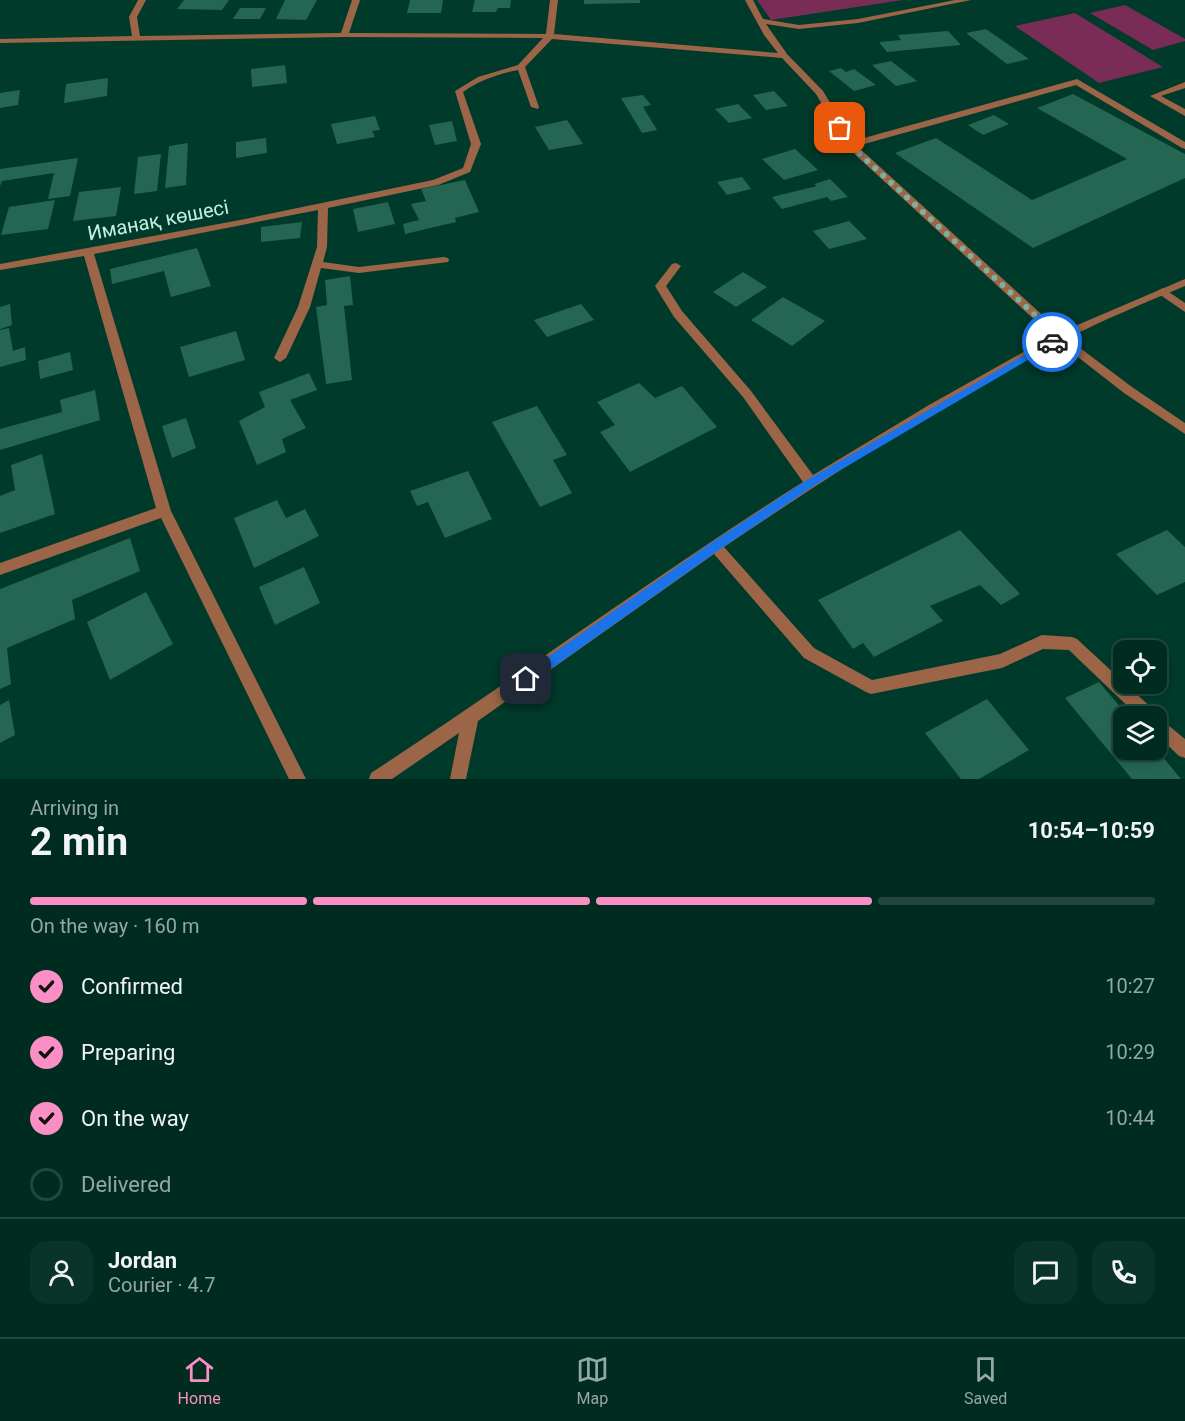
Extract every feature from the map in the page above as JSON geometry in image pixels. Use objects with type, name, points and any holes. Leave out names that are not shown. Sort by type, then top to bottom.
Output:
[{"type":"street","points":[[136,37],[133,17],[142,0]]},
{"type":"street","points":[[344,35],[356,0]]},
{"type":"street","points":[[535,107],[521,67],[550,36],[554,0]]},
{"type":"street","points":[[749,0],[784,56],[820,93],[850,145],[1060,338],[1128,390],[1185,429]]},
{"type":"street","points":[[761,21],[799,27],[858,21],[967,0]]},
{"type":"street","points":[[0,41],[344,35],[550,36],[784,56]]},
{"type":"street","name":"Иманақ көшесі","points":[[0,267],[322,207],[396,189],[451,179],[467,170],[476,144],[459,92],[470,82],[502,70],[521,67]]},
{"type":"street","points":[[850,145],[1077,82],[1185,146]]},
{"type":"street","points":[[1185,85],[1154,96],[1185,113]]},
{"type":"street","points":[[280,358],[304,307],[322,247],[322,207]]},
{"type":"street","points":[[88,251],[164,511],[298,779]]},
{"type":"street","points":[[317,264],[359,270],[444,260]]},
{"type":"street","points":[[676,266],[660,286],[678,314],[747,394],[811,483]]},
{"type":"street","points":[[377,779],[470,719],[715,546],[811,483],[954,397],[1060,338],[1185,282]]},
{"type":"street","points":[[1163,292],[1185,308]]},
{"type":"street","points":[[0,569],[164,511]]},
{"type":"street","points":[[715,546],[809,653],[871,687],[1002,661],[1042,642],[1072,644],[1138,706]]},
{"type":"street","points":[[458,779],[470,719]]},
{"type":"street","points":[[1167,733],[1185,750]]},
{"type":"shaded area","points":[[757,0],[903,0],[771,20]]},
{"type":"shaded area","points":[[1125,5],[1185,41],[1153,50],[1090,13]]},
{"type":"shaded area","points":[[1075,13],[1163,67],[1099,83],[1015,26]]},
{"type":"building","points":[[184,0],[229,0],[222,10],[177,9]]},
{"type":"building","points":[[285,0],[317,0],[306,20],[276,19]]},
{"type":"building","points":[[410,0],[443,0],[441,13],[407,13]]},
{"type":"building","points":[[475,0],[511,0],[510,8],[498,8],[496,12],[472,12]]},
{"type":"building","points":[[584,0],[640,0],[640,3],[584,4]]},
{"type":"building","points":[[240,8],[266,8],[260,19],[233,19]]},
{"type":"building","points":[[986,29],[1029,59],[1007,64],[966,33]]},
{"type":"building","points":[[948,31],[961,45],[887,52],[879,42],[901,40],[898,35]]},
{"type":"building","points":[[891,61],[917,81],[896,86],[872,65]]},
{"type":"building","points":[[285,65],[287,83],[252,87],[251,69]]},
{"type":"building","points":[[841,68],[846,72],[854,69],[876,85],[854,91],[829,71]]},
{"type":"building","points":[[108,78],[107,96],[64,103],[66,84]]},
{"type":"building","points":[[20,90],[18,105],[0,108],[0,93]]},
{"type":"building","points":[[774,91],[788,106],[766,110],[753,95]]},
{"type":"building","points":[[1073,94],[1185,154],[1185,178],[1033,248],[895,153],[936,138],[1032,200],[1127,159],[1037,108]]},
{"type":"building","points":[[643,95],[651,105],[643,107],[657,130],[642,133],[621,98]]},
{"type":"building","points":[[738,104],[752,118],[729,123],[715,109]]},
{"type":"building","points":[[994,115],[1009,124],[983,135],[968,125]]},
{"type":"building","points":[[375,116],[380,130],[372,131],[375,137],[337,144],[331,124]]},
{"type":"building","points":[[567,120],[583,144],[549,150],[535,127]]},
{"type":"building","points":[[452,121],[457,141],[435,145],[429,125]]},
{"type":"building","points":[[266,138],[267,153],[236,158],[236,142]]},
{"type":"building","points":[[188,143],[186,185],[165,188],[169,146]]},
{"type":"building","points":[[795,149],[818,170],[784,180],[762,159]]},
{"type":"building","points":[[161,154],[157,191],[134,194],[138,157]]},
{"type":"building","points":[[78,158],[70,196],[48,199],[54,173],[2,181],[0,186],[0,169]]},
{"type":"building","points":[[742,177],[751,189],[727,195],[717,182]]},
{"type":"building","points":[[830,179],[848,197],[831,201],[827,197],[782,209],[772,197],[817,186],[814,184]]},
{"type":"building","points":[[465,180],[479,212],[455,218],[456,222],[405,234],[403,224],[419,220],[411,204],[426,201],[421,189]]},
{"type":"building","points":[[121,187],[116,216],[73,221],[79,192]]},
{"type":"building","points":[[55,200],[48,229],[1,235],[9,207]]},
{"type":"building","points":[[388,202],[395,224],[358,232],[353,209]]},
{"type":"building","points":[[849,221],[867,239],[829,249],[813,231]]},
{"type":"building","points":[[302,222],[300,238],[261,242],[261,227]]},
{"type":"building","points":[[197,248],[211,286],[171,297],[164,271],[112,284],[110,269]]},
{"type":"building","points":[[743,272],[767,287],[736,307],[713,292]]},
{"type":"building","points":[[350,276],[353,305],[344,306],[352,380],[326,384],[316,307],[327,305],[325,280]]},
{"type":"building","points":[[783,297],[825,321],[792,346],[751,320]]},
{"type":"building","points":[[10,304],[12,325],[0,329],[0,307]]},
{"type":"building","points":[[581,304],[594,320],[547,337],[534,320]]},
{"type":"building","points":[[9,328],[13,351],[25,347],[26,360],[0,367],[0,330]]},
{"type":"building","points":[[236,331],[245,360],[189,377],[180,347]]},
{"type":"building","points":[[70,352],[73,370],[40,379],[38,361]]},
{"type":"building","points":[[309,373],[317,390],[290,400],[306,428],[282,439],[286,452],[257,465],[239,421],[265,407],[259,392]]},
{"type":"building","points":[[639,383],[655,398],[682,386],[717,427],[630,472],[600,432],[615,425],[597,402]]},
{"type":"building","points":[[95,390],[100,420],[0,450],[0,429],[62,412],[60,400]]},
{"type":"building","points":[[537,406],[567,455],[553,460],[572,493],[540,507],[492,422]]},
{"type":"building","points":[[186,418],[196,448],[172,458],[162,426]]},
{"type":"building","points":[[42,454],[55,514],[0,533],[0,496],[15,490],[11,465]]},
{"type":"building","points":[[468,471],[492,519],[445,538],[428,502],[417,506],[410,491]]},
{"type":"building","points":[[277,500],[286,518],[305,509],[319,536],[254,568],[234,518]]},
{"type":"building","points":[[960,530],[1020,594],[1001,605],[980,585],[930,606],[943,621],[874,657],[863,643],[853,649],[818,600]]},
{"type":"building","points":[[1167,530],[1185,547],[1185,582],[1157,595],[1116,554]]},
{"type":"building","points":[[130,538],[140,571],[72,600],[75,619],[7,648],[11,684],[0,689],[0,589]]},
{"type":"building","points":[[304,567],[320,603],[275,625],[259,587]]},
{"type":"building","points":[[146,592],[173,644],[110,680],[87,622]]},
{"type":"building","points":[[1099,682],[1120,706],[1113,706],[1113,756],[1065,698]]},
{"type":"building","points":[[987,699],[1029,750],[979,779],[961,779],[925,733]]},
{"type":"building","points":[[9,700],[15,735],[0,743],[0,705]]},
{"type":"building","points":[[1116,760],[1165,760],[1181,779],[1132,779]]},
{"type":"way so far","points":[[840,128],[850,145],[1060,338],[1052,342]]},
{"type":"route","points":[[526,679],[715,546],[811,483],[964,391],[1052,342]]}]
